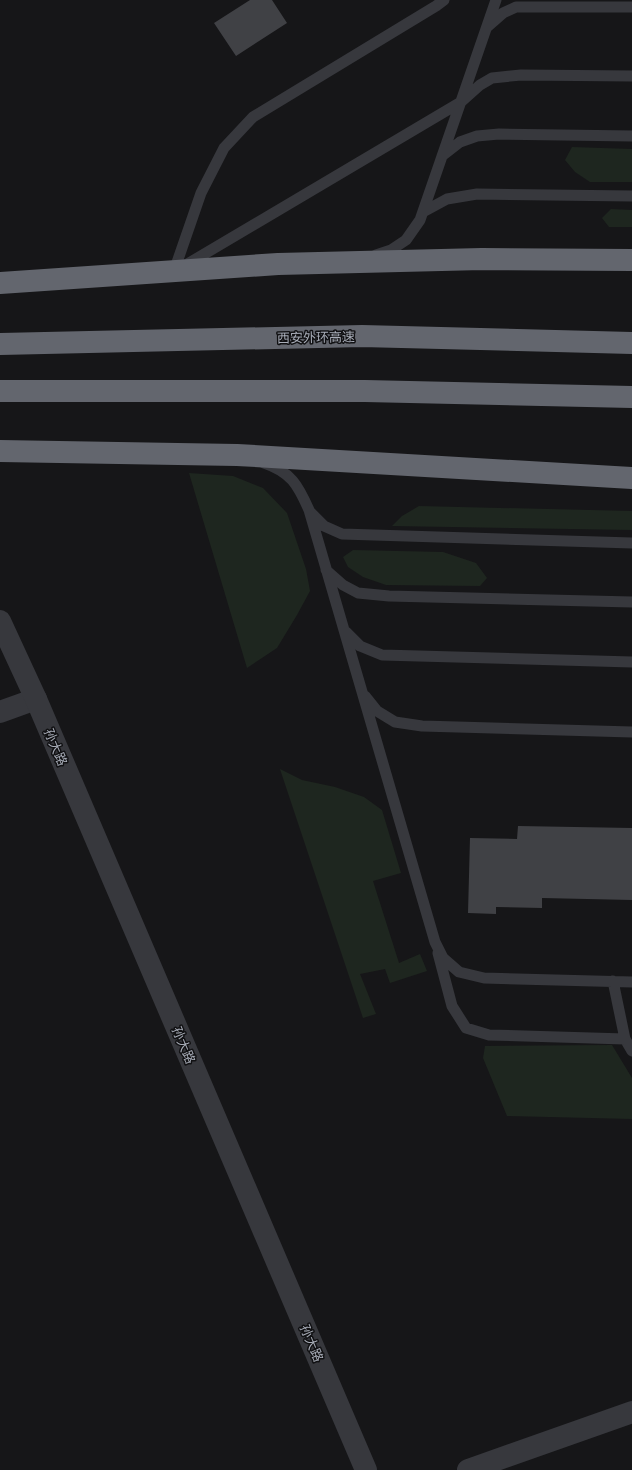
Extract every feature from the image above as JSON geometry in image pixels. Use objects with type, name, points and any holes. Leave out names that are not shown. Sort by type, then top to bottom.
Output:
[{"type":"highway","points":[[0,283],[278,264],[482,259],[632,260]]},
{"type":"highway","name":"西安外环高速","points":[[0,344],[362,336],[632,343]]},
{"type":"highway","points":[[0,391],[365,391],[632,397]]},
{"type":"highway","points":[[0,451],[236,455],[632,478]]},
{"type":"street","name":"孙大路","points":[[0,621],[36,699],[366,1470]]},
{"type":"street","points":[[0,712],[36,699]]},
{"type":"street","points":[[468,1470],[632,1412]]},
{"type":"lane","points":[[174,271],[201,193],[224,148],[253,117],[444,0]]},
{"type":"lane","points":[[356,262],[391,250],[406,240],[420,220],[496,0]]},
{"type":"lane","points":[[487,28],[503,13],[516,7],[632,7]]},
{"type":"lane","points":[[174,271],[461,102],[480,85],[492,78],[521,75],[632,76]]},
{"type":"lane","points":[[442,156],[460,142],[476,136],[498,134],[632,136]]},
{"type":"lane","points":[[423,212],[448,199],[478,194],[632,196]]},
{"type":"lane","points":[[236,455],[269,465],[288,474],[300,489],[309,510],[435,942],[452,1006],[466,1028],[489,1035],[625,1039]]},
{"type":"lane","points":[[309,510],[324,526],[342,534],[632,543]]},
{"type":"lane","points":[[326,570],[343,585],[358,593],[389,596],[632,602]]},
{"type":"lane","points":[[344,630],[360,646],[382,655],[632,662]]},
{"type":"lane","points":[[362,692],[378,711],[395,722],[422,726],[632,732]]},
{"type":"lane","points":[[435,942],[443,958],[459,972],[484,978],[632,982]]},
{"type":"lane","points":[[613,981],[625,1039],[632,1051]]},
{"type":"shaded area","points":[[572,147],[632,149],[632,182],[590,182],[575,172],[565,160]]},
{"type":"shaded area","points":[[611,209],[632,210],[632,227],[609,227],[602,218]]},
{"type":"shaded area","points":[[189,473],[233,476],[263,488],[287,513],[306,569],[310,591],[297,615],[277,648],[247,668]]},
{"type":"shaded area","points":[[419,506],[632,511],[632,530],[392,526],[402,516]]},
{"type":"shaded area","points":[[353,550],[443,552],[476,563],[487,578],[480,586],[386,585],[363,577],[348,567],[343,557]]},
{"type":"shaded area","points":[[280,769],[302,780],[335,787],[364,797],[382,810],[401,873],[373,881],[399,963],[420,954],[427,971],[390,983],[385,969],[360,974],[376,1014],[363,1018]]},
{"type":"shaded area","points":[[612,1045],[632,1078],[632,1119],[507,1116],[483,1058],[485,1046]]},
{"type":"building","points":[[250,0],[272,0],[287,23],[236,56],[214,23]]},
{"type":"building","points":[[518,826],[632,828],[632,900],[542,898],[542,908],[496,907],[496,914],[468,913],[470,838],[517,839]]}]
